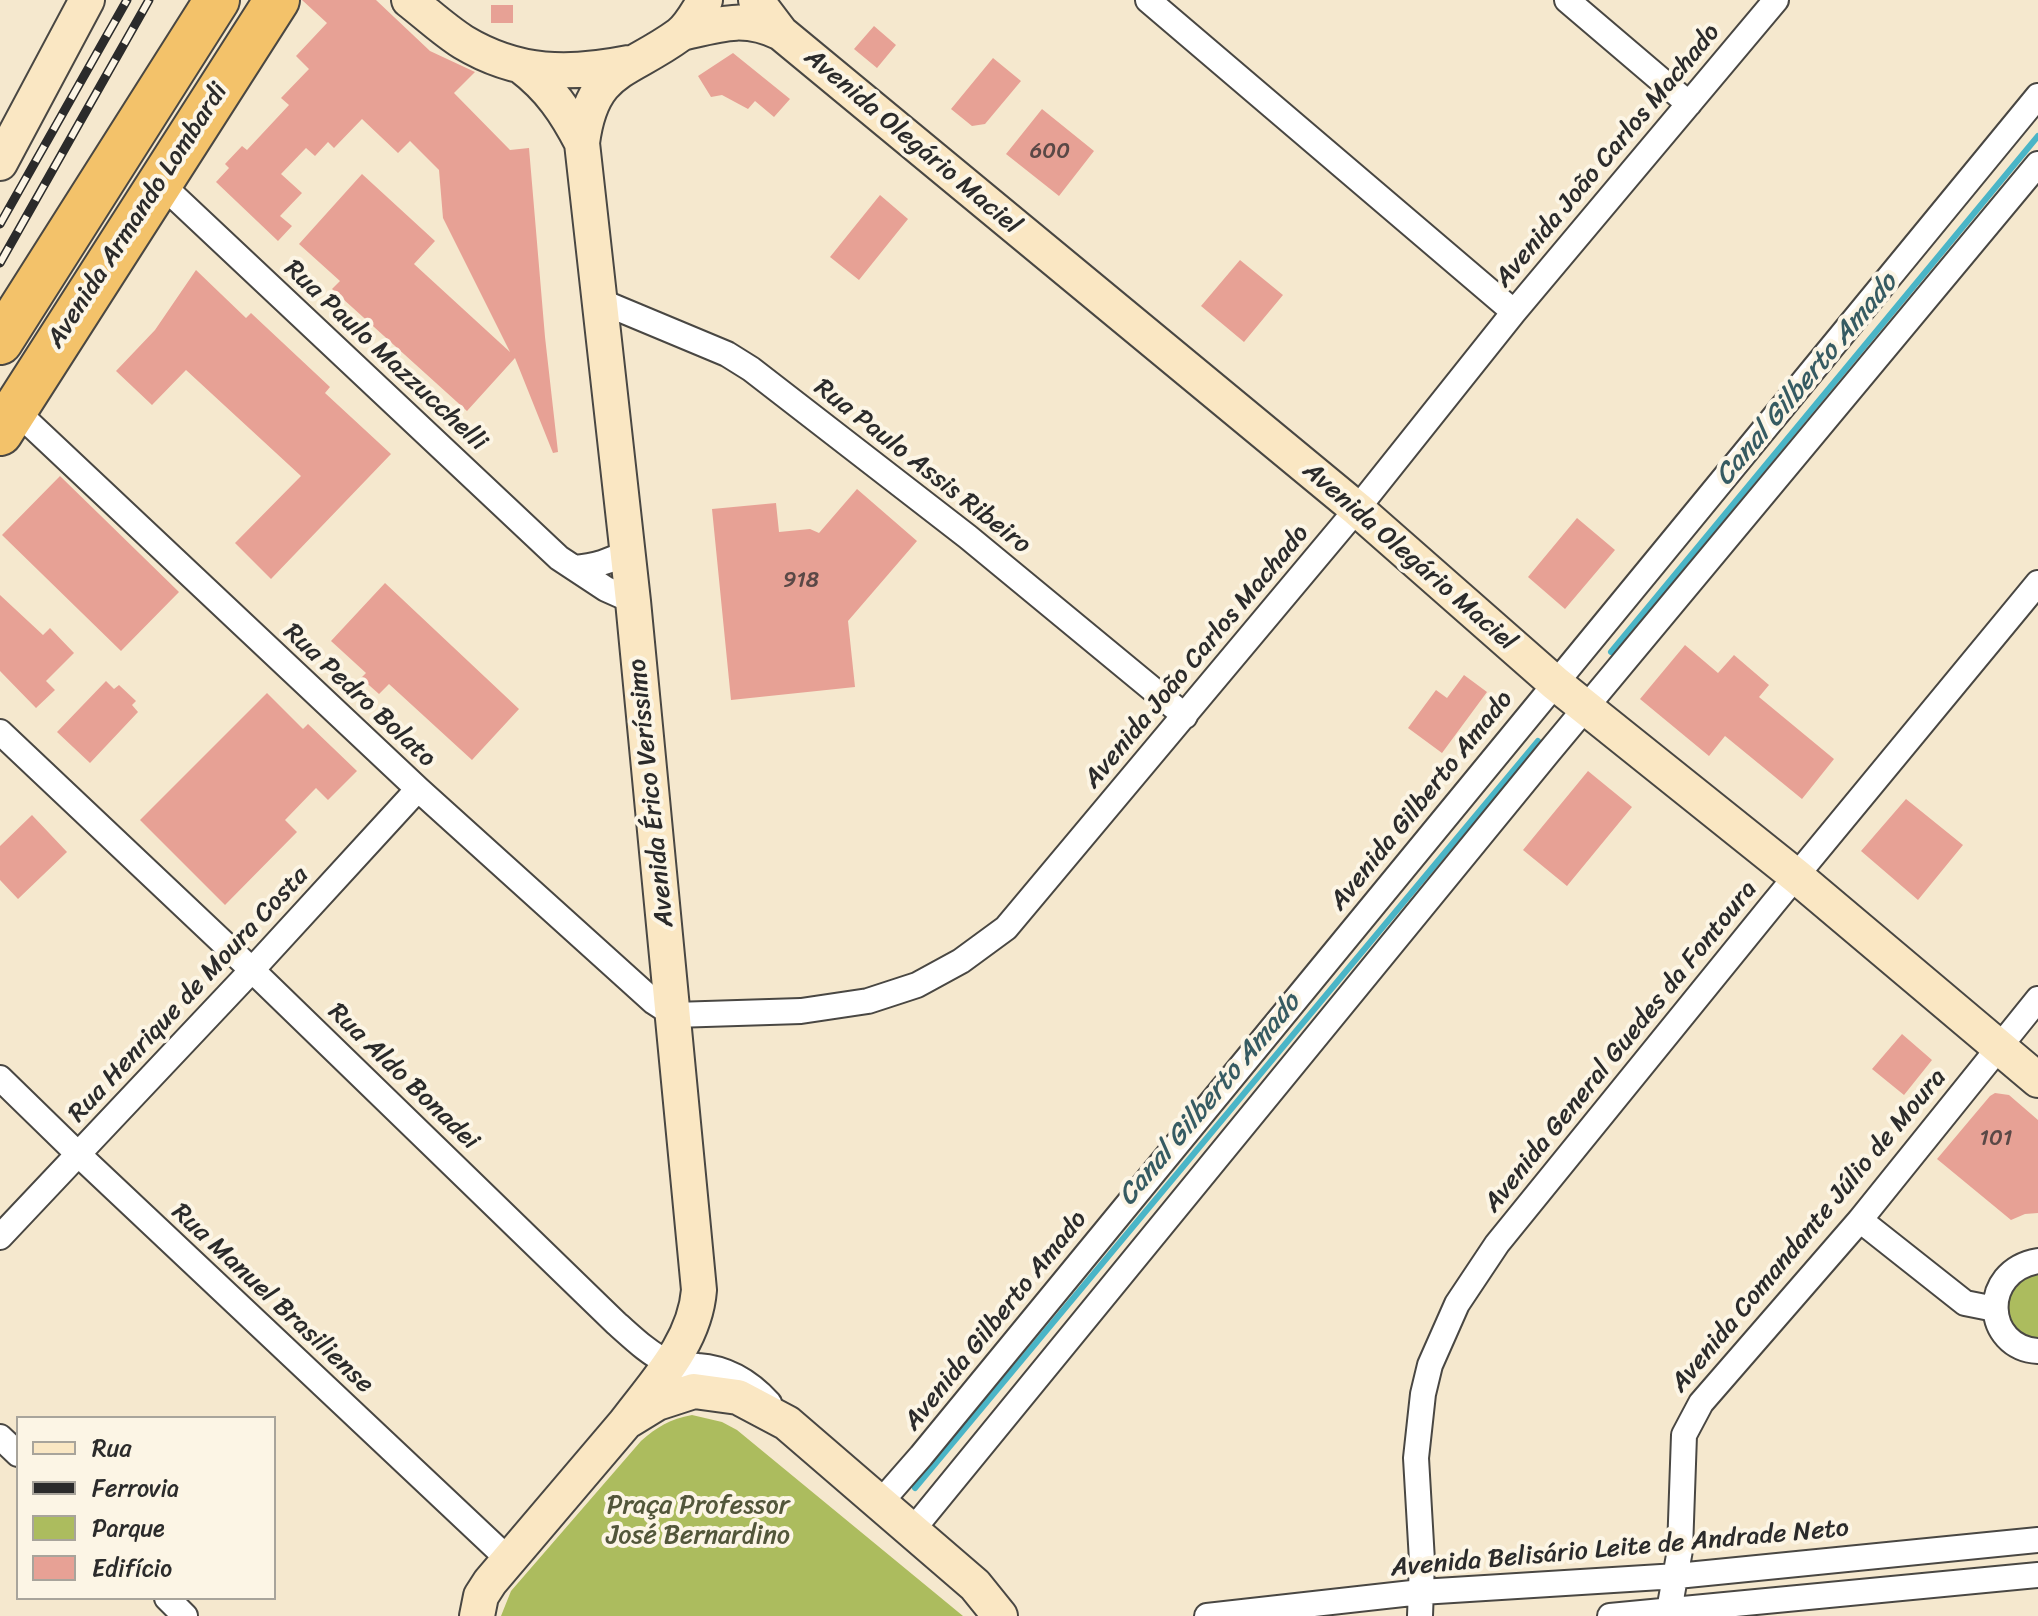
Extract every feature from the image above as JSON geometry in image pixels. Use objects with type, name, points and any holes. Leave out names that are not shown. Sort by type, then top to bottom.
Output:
[{"type":"highway","name":"Avenida Armando Lombardi","points":[[0,342],[217,0]]},
{"type":"highway","name":"Avenida Armando Lombardi","points":[[7,421],[277,0]]},
{"type":"main road","points":[[0,163],[87,0]]},
{"type":"main road","points":[[409,0],[460,40],[482,53],[521,66],[574,72],[630,63]]},
{"type":"main road","points":[[582,143],[591,103],[611,76],[682,33],[705,0]]},
{"type":"main road","name":"Avenida Olegário Maciel","points":[[756,0],[781,33],[1357,509],[1586,709],[1796,876],[2038,1080]]},
{"type":"main road","name":"Avenida Olegário Maciel","points":[[682,33],[738,22],[765,26],[781,33]]},
{"type":"main road","points":[[521,66],[558,100],[582,143]]},
{"type":"main road","name":"Avenida Érico Veríssimo","points":[[582,143],[628,551],[699,1290],[698,1309],[692,1326],[670,1364],[626,1422]]},
{"type":"main road","points":[[473,1609],[508,1559],[626,1422],[657,1403],[694,1391],[738,1397],[787,1423],[975,1585],[1000,1616]]},
{"type":"street","points":[[1148,0],[1514,312]]},
{"type":"street","points":[[1567,0],[1689,104]]},
{"type":"street","name":"Avenida João Carlos Machado","points":[[674,1015],[801,1011],[868,1001],[917,985],[961,961],[1006,928],[1357,509],[1514,312],[1776,0]]},
{"type":"street","name":"Avenida Gilberto Amado","points":[[879,1504],[2038,96]]},
{"type":"street","points":[[911,1532],[2038,164]]},
{"type":"street","name":"Rua Paulo Mazzucchelli","points":[[159,182],[548,547],[606,589],[633,601]]},
{"type":"street","name":"Rua Paulo Assis Ribeiro","points":[[600,301],[727,354],[751,369],[968,537],[1185,716]]},
{"type":"street","name":"Rua Pedro Bolato","points":[[7,421],[654,1002],[674,1015]]},
{"type":"street","points":[[574,568],[595,566],[614,560],[628,551]]},
{"type":"street","name":"Avenida General Guedes da Fontoura","points":[[1421,1604],[1422,1561],[1416,1491],[1419,1424],[1430,1365],[1457,1304],[1497,1244],[2038,583]]},
{"type":"street","name":"Rua Aldo Bonadei","points":[[0,732],[252,970],[616,1323],[670,1364]]},
{"type":"street","name":"Rua Henrique de Moura Costa","points":[[0,1237],[418,789]]},
{"type":"street","name":"Avenida Comandante Júlio de Moura","points":[[1668,1614],[1680,1550],[1684,1435],[1691,1418],[1737,1360],[1860,1220],[2038,999]]},
{"type":"street","name":"Rua Manuel Brasiliense","points":[[0,1078],[508,1559]]},
{"type":"street","points":[[1860,1220],[1965,1303],[1995,1309]]},
{"type":"street","points":[[2038,1261],[2024,1264],[2008,1274],[1998,1290],[1995,1309],[2000,1327],[2012,1342],[2038,1351]]},
{"type":"street","points":[[670,1364],[710,1366],[731,1373],[751,1385],[787,1423]]},
{"type":"street","points":[[0,1437],[16,1452]]},
{"type":"street","name":"Avenida Belisário Leite de Andrade Neto","points":[[1207,1616],[1421,1604],[2038,1540]]},
{"type":"street","points":[[1610,1616],[1668,1614],[2038,1575]]},
{"type":"street","points":[[169,1600],[185,1616]]},
{"type":"green space","points":[[2038,1269],[2038,1339],[2017,1330],[2008,1308],[2017,1279]]},
{"type":"green space","name":"Praça Professor José Bernardino","points":[[692,1415],[722,1422],[737,1430],[963,1616],[501,1616],[511,1591],[641,1441],[664,1424]]},
{"type":"building","points":[[302,0],[376,0],[430,51],[475,72],[454,93],[510,150],[529,148],[558,452],[553,453],[515,358],[467,411],[332,289],[340,281],[299,244],[362,174],[435,241],[414,264],[510,352],[443,218],[439,170],[410,141],[398,153],[362,119],[334,148],[328,142],[315,156],[306,148],[281,174],[302,193],[280,216],[292,226],[278,241],[216,182],[229,168],[225,164],[242,146],[247,150],[289,105],[281,98],[309,69],[296,56],[327,23]]},
{"type":"building","points":[[491,5],[513,5],[513,23],[491,23]]},
{"type":"building","points":[[874,26],[896,45],[877,68],[854,49]]},
{"type":"building","points":[[733,53],[790,99],[774,117],[755,101],[748,109],[722,95],[711,97],[698,76]]},
{"type":"building","points":[[993,58],[1021,81],[985,124],[972,126],[951,109]]},
{"type":"building","points":[[1042,109],[1094,151],[1059,196],[1006,154]]},
{"type":"building","points":[[880,195],[908,219],[859,280],[830,257]]},
{"type":"building","points":[[1240,260],[1283,295],[1244,342],[1201,306]]},
{"type":"building","points":[[196,270],[246,318],[251,313],[330,387],[325,393],[391,454],[271,579],[235,543],[301,476],[186,370],[152,405],[116,371],[155,330]]},
{"type":"building","points":[[60,476],[179,592],[121,651],[2,535]]},
{"type":"building","points":[[857,489],[917,541],[848,621],[855,687],[731,700],[712,509],[776,503],[779,532],[810,529],[819,533]]},
{"type":"building","points":[[1577,518],[1615,550],[1565,609],[1528,577]]},
{"type":"building","points":[[385,583],[519,709],[472,760],[389,684],[379,694],[361,678],[366,673],[331,641]]},
{"type":"building","points":[[0,595],[43,635],[50,628],[74,653],[46,681],[55,690],[36,708],[0,671]]},
{"type":"building","points":[[1685,645],[1718,673],[1734,655],[1769,685],[1759,697],[1834,759],[1802,799],[1725,736],[1709,756],[1640,699]]},
{"type":"building","points":[[1464,675],[1487,692],[1442,753],[1408,728],[1436,690],[1447,698]]},
{"type":"building","points":[[106,681],[114,689],[119,685],[136,701],[132,705],[138,712],[90,763],[57,732]]},
{"type":"building","points":[[267,693],[303,729],[308,724],[357,771],[328,800],[316,788],[285,820],[297,832],[225,905],[140,820]]},
{"type":"building","points":[[1588,771],[1632,807],[1567,886],[1523,850]]},
{"type":"building","points":[[1906,799],[1963,845],[1918,900],[1861,851]]},
{"type":"building","points":[[32,815],[67,852],[18,899],[0,880],[0,846]]},
{"type":"building","points":[[1902,1034],[1932,1060],[1904,1095],[1872,1069]]},
{"type":"building","points":[[1995,1093],[2009,1095],[2038,1120],[2038,1213],[2011,1220],[1937,1159]]},
{"type":"waterway","name":"Canal Gilberto Amado","points":[[1611,652],[2038,136]]},
{"type":"waterway","name":"Canal Gilberto Amado","points":[[915,1488],[1538,741]]},
{"type":"railway","points":[[0,224],[127,0]]},
{"type":"railway","points":[[0,263],[149,0]]}]
